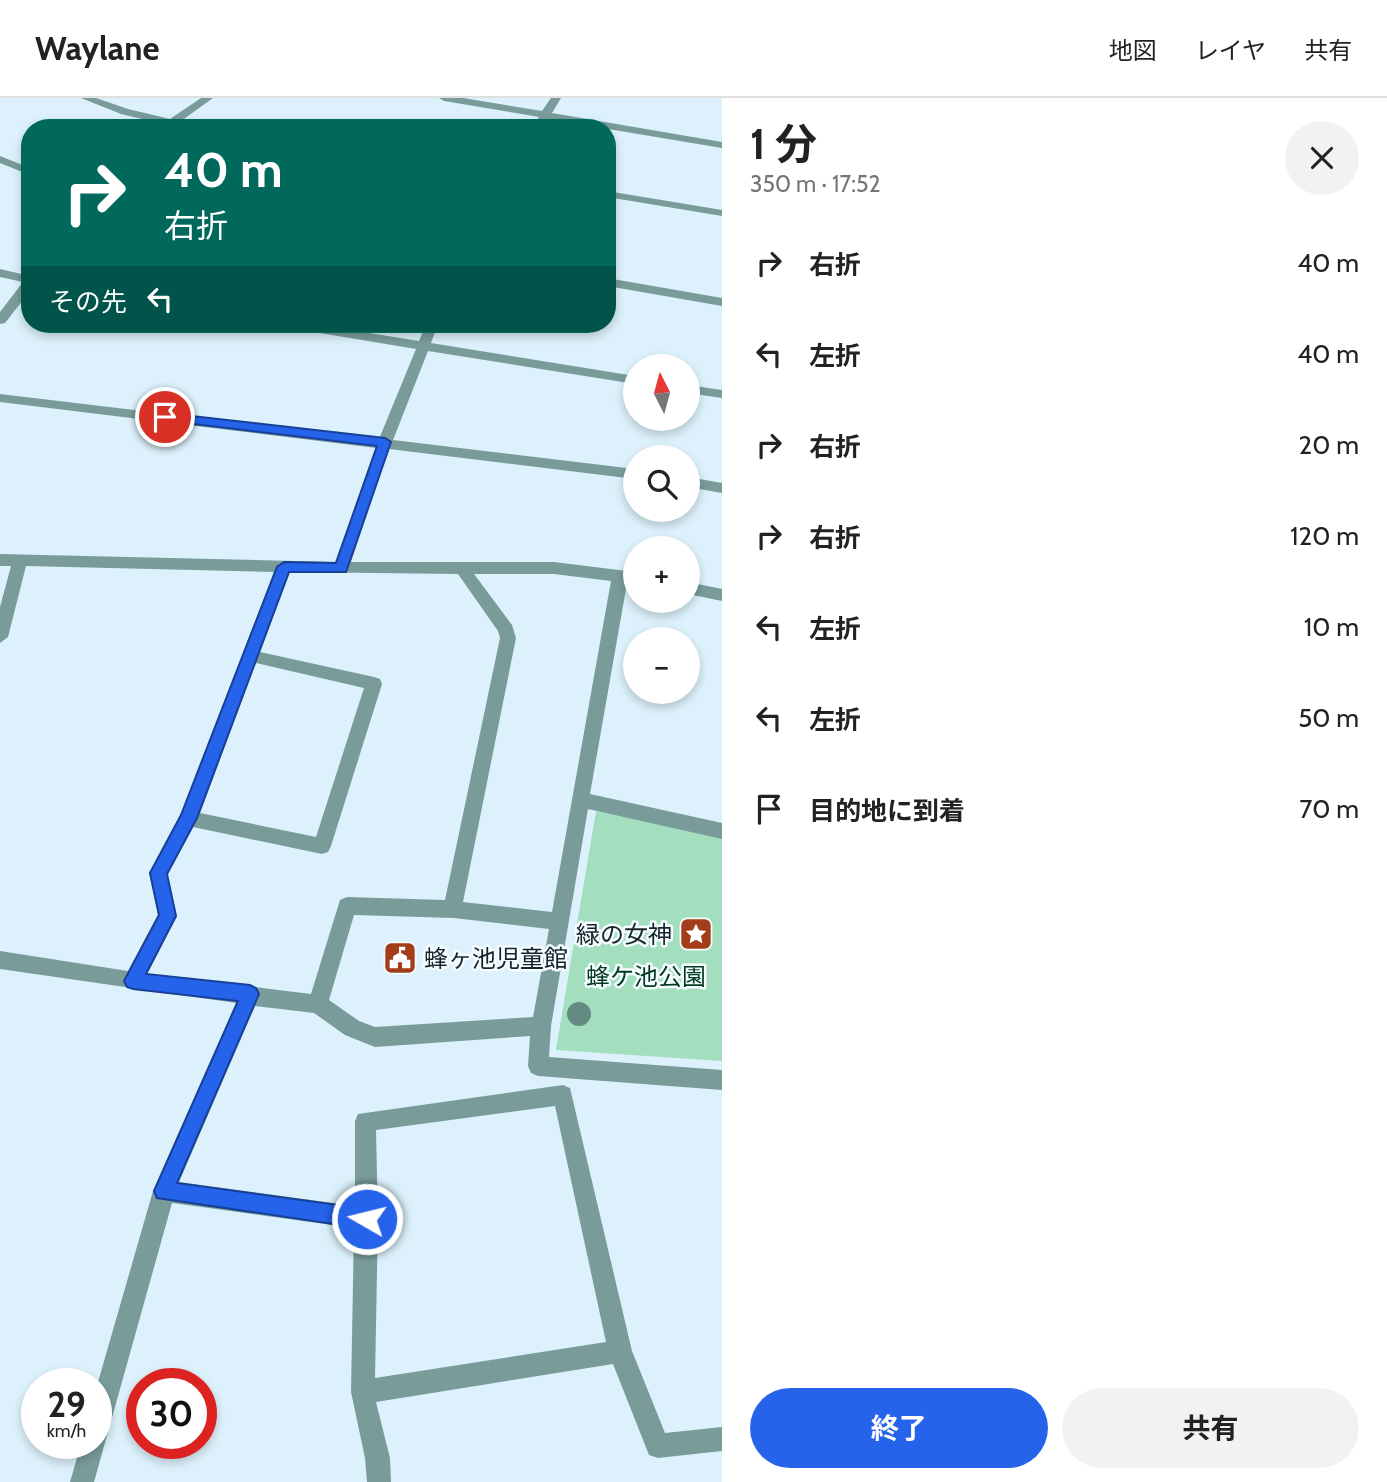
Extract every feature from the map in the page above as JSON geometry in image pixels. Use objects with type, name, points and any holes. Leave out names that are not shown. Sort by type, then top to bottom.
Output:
[{"type":"street","points":[[86,98],[146,119]]},
{"type":"street","points":[[178,119],[208,98]]},
{"type":"street","points":[[444,98],[574,119]]},
{"type":"street","points":[[542,119],[556,98]]},
{"type":"street","points":[[616,126],[722,145]]},
{"type":"street","points":[[0,159],[21,168]]},
{"type":"street","points":[[616,195],[722,213]]},
{"type":"street","points":[[0,273],[21,279]]},
{"type":"street","points":[[616,284],[722,302]]},
{"type":"street","points":[[0,320],[21,293]]},
{"type":"street","points":[[345,333],[623,378]]},
{"type":"street","points":[[341,568],[385,442],[429,333]]},
{"type":"street","points":[[700,390],[722,394]]},
{"type":"street","points":[[0,398],[623,472]]},
{"type":"street","points":[[700,484],[722,488]]},
{"type":"street","points":[[0,560],[341,568],[554,568],[623,576]]},
{"type":"street","points":[[0,637],[20,561]]},
{"type":"street","points":[[133,981],[168,916],[158,873],[189,818],[284,567]]},
{"type":"street","points":[[453,907],[508,638],[506,629],[462,568]]},
{"type":"street","points":[[700,590],[722,595]]},
{"type":"street","points":[[623,601],[581,800],[541,1026],[538,1066],[722,1080]]},
{"type":"street","points":[[189,818],[322,846],[374,684],[251,656]]},
{"type":"street","points":[[581,800],[722,831]]},
{"type":"street","points":[[318,1004],[348,906],[453,907],[509,912],[559,922]]},
{"type":"street","points":[[0,960],[133,981],[318,1004],[352,1028],[375,1037],[541,1026]]},
{"type":"street","points":[[112,1375],[164,1191],[250,994]]},
{"type":"street","points":[[379,1482],[380,1463],[363,1392],[367,1219],[365,1121],[563,1096],[620,1351],[658,1446],[722,1439]]},
{"type":"street","points":[[164,1191],[367,1219]]},
{"type":"street","points":[[363,1392],[620,1351]]},
{"type":"street","points":[[82,1482],[89,1459]]},
{"type":"green space","name":"蜂ケ池公園","points":[[596,811],[722,836],[722,1061],[556,1050]]},
{"type":"place","name":"緑の女神","points":[[696,934]]},
{"type":"place","name":"蜂ヶ池児童館","points":[[400,958]]},
{"type":"route","points":[[165,417],[385,442],[341,568],[284,567],[189,818],[158,873],[168,916],[133,981],[250,994],[164,1191],[367,1219]]}]
